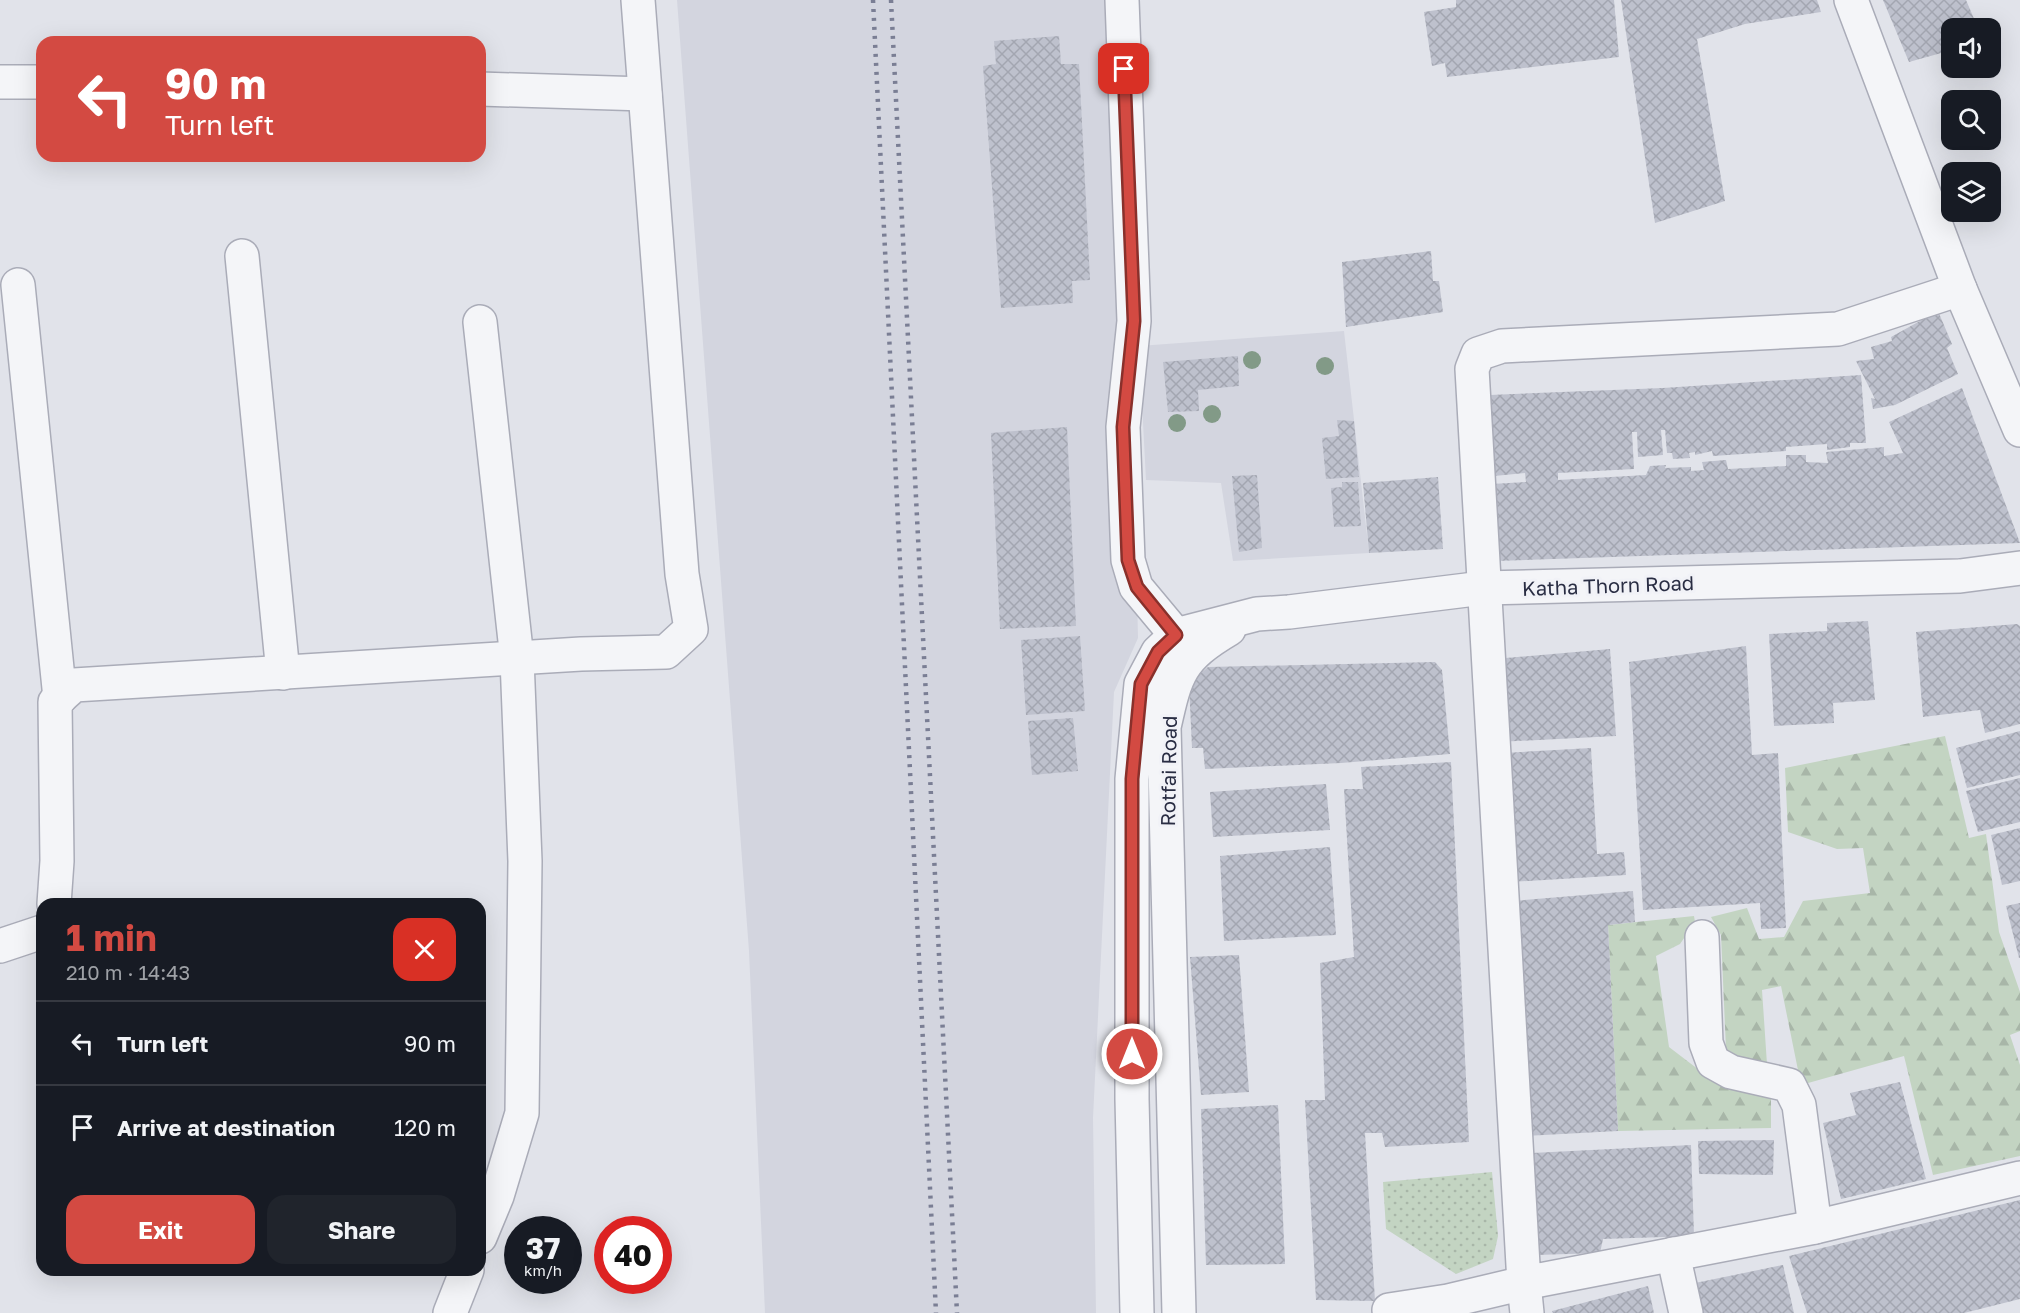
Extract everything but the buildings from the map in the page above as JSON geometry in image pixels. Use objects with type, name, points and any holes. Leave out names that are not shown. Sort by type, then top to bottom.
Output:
[{"type":"street","points":[[54,898],[57,861],[55,702],[74,685],[581,654],[666,652],[691,629],[682,574],[638,0]]},
{"type":"street","points":[[1122,0],[1134,321],[1123,427],[1128,560],[1137,587],[1176,635],[1257,614]]},
{"type":"street","points":[[1851,0],[1960,289],[2020,430]]},
{"type":"street","points":[[0,82],[36,82]]},
{"type":"street","points":[[486,89],[645,94]]},
{"type":"street","points":[[242,256],[283,673]]},
{"type":"street","points":[[18,285],[11,330],[60,698]]},
{"type":"street","points":[[1525,1298],[1472,369],[1478,354],[1502,346],[1838,329],[1960,289]]},
{"type":"street","points":[[480,322],[517,659],[525,861],[522,1113],[497,1196],[486,1223]]},
{"type":"street","name":"Katha Thorn Road","points":[[1257,614],[1483,588],[1960,576],[2020,568]]},
{"type":"street","name":"Katha Thorn Road","points":[[1960,576],[2020,591]]},
{"type":"street","name":"Rotfai Road","points":[[1179,1313],[1164,727],[1174,683],[1185,663],[1203,645],[1257,614]]},
{"type":"street","name":"Rotfai Road","points":[[1137,1313],[1132,1099],[1132,779],[1141,684],[1158,652],[1176,635]]},
{"type":"street","points":[[0,946],[36,934]]},
{"type":"street","points":[[1702,937],[1706,1043],[1713,1062],[1731,1072],[1789,1084],[1799,1105],[1815,1227]]},
{"type":"street","points":[[1389,1310],[1448,1301],[1525,1298],[1673,1254],[1815,1227],[2020,1178]]},
{"type":"street","points":[[1673,1254],[1686,1313]]},
{"type":"street","points":[[450,1313],[465,1276]]},
{"type":"shaded area","points":[[677,0],[1123,0],[1138,638],[1114,692],[1093,1118],[1096,1313],[765,1313],[749,951]]},
{"type":"shaded area","points":[[1344,331],[1369,553],[1233,561],[1221,483],[1146,480],[1139,346]]},
{"type":"green space","points":[[1945,736],[1969,838],[1986,834],[1999,932],[2020,992],[2020,1031],[2010,1035],[2020,1065],[2020,1156],[1933,1175],[1904,1056],[1801,1085],[1781,986],[1762,990],[1767,1064],[1739,1068],[1726,1049],[1721,935],[1711,917],[1747,908],[1759,939],[1784,937],[1803,901],[1870,893],[1863,848],[1837,849],[1788,832],[1785,768]]},
{"type":"green space","points":[[1694,916],[1695,922],[1680,944],[1656,956],[1669,1047],[1703,1073],[1761,1085],[1771,1099],[1771,1128],[1618,1131],[1608,925]]},
{"type":"green space","points":[[1492,1172],[1498,1236],[1493,1259],[1456,1274],[1386,1229],[1383,1182]]},
{"type":"railway","points":[[873,0],[936,1313]]},
{"type":"railway","points":[[891,0],[957,1313]]},
{"type":"route","points":[[1124,69],[1134,321],[1123,427],[1128,560],[1137,587],[1176,635],[1158,652],[1141,684],[1132,779],[1132,1054]]}]
